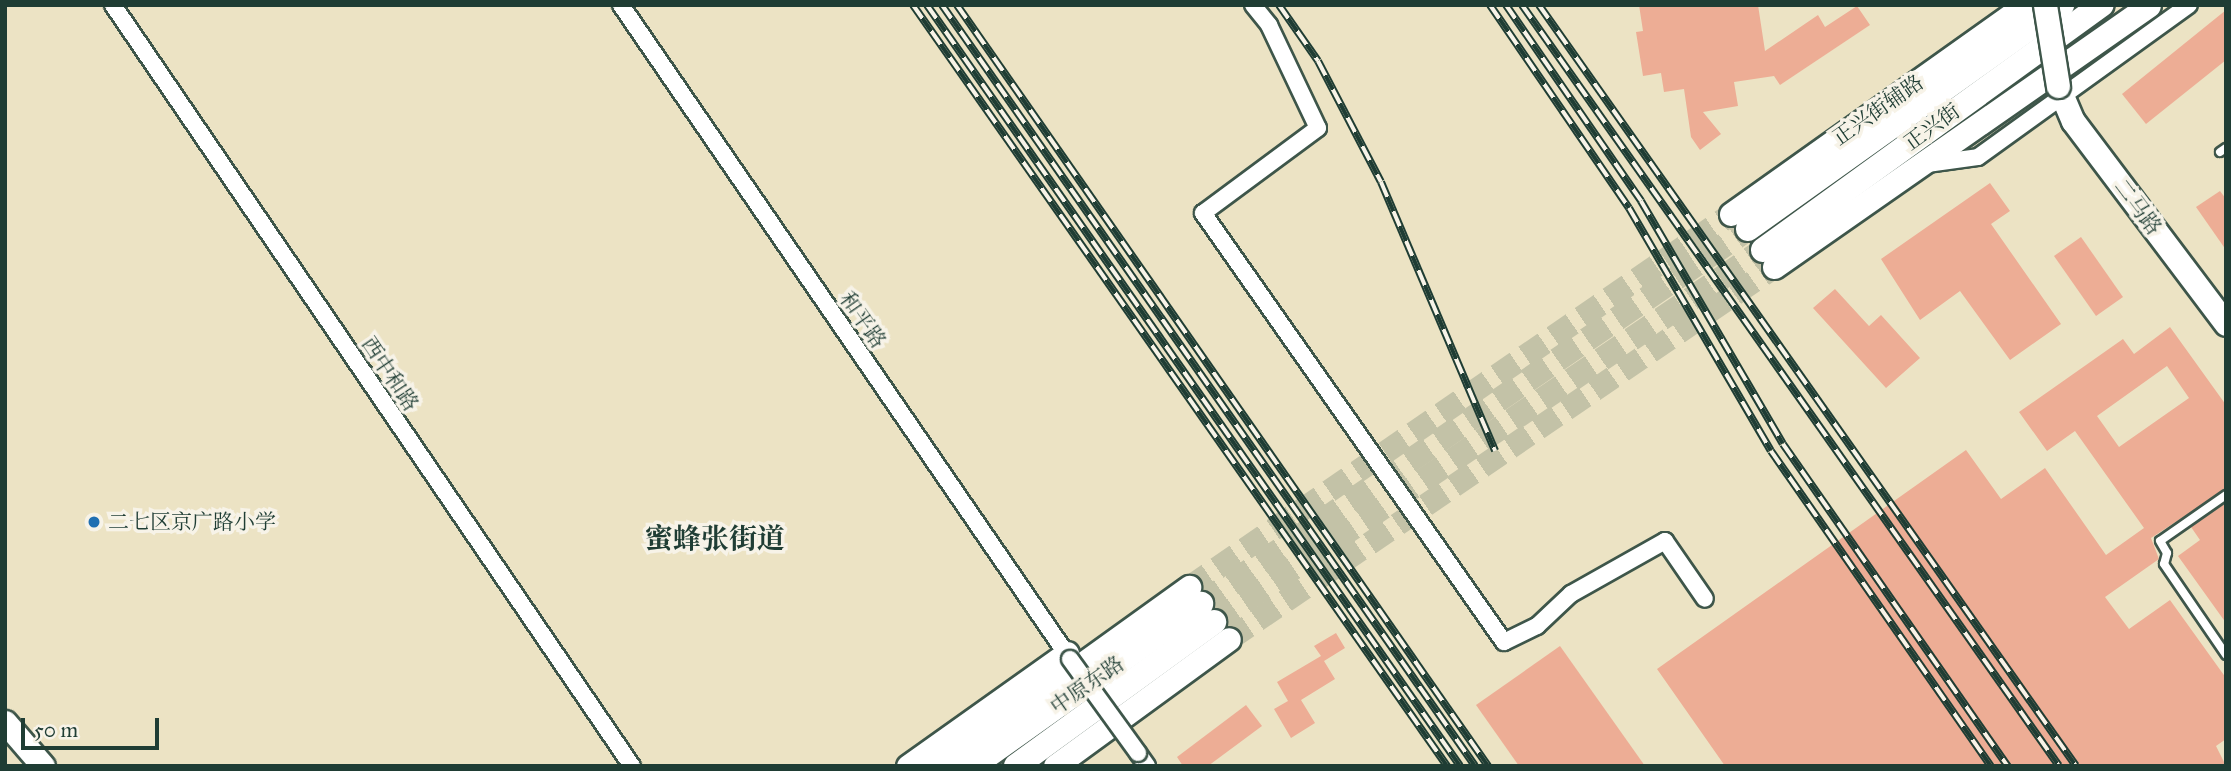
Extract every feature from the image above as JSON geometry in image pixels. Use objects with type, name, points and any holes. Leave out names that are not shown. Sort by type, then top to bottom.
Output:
[{"type":"main road","name":"正兴街","points":[[1740,221],[2062,5]]},
{"type":"main road","name":"正兴街","points":[[1768,258],[2102,5]]},
{"type":"main road","name":"中原东路","points":[[973,766],[1208,613]]},
{"type":"main road","name":"中原东路","points":[[1016,766],[1208,613]]},
{"type":"street","name":"西中和路","points":[[113,5],[632,766]]},
{"type":"street","name":"和平路","points":[[621,5],[1068,656],[1143,760]]},
{"type":"street","points":[[1253,5],[1269,25],[1318,128],[1203,213],[1504,642],[1537,626],[1571,594],[1665,541],[1705,599]]},
{"type":"street","name":"正兴街辅路","points":[[1740,221],[2025,5]]},
{"type":"street","name":"二马路","points":[[2045,5],[2060,92],[2073,121],[2226,324]]},
{"type":"street","points":[[1768,258],[1924,164],[2149,5]]},
{"type":"street","points":[[1924,164],[1978,157],[2060,92],[2189,5]]},
{"type":"street","points":[[940,766],[1208,613]]},
{"type":"street","points":[[1055,766],[1208,613]]},
{"type":"street","points":[[908,766],[1068,656]]},
{"type":"street","points":[[5,722],[43,766]]},
{"type":"lane","points":[[2226,495],[2161,541],[2167,553],[2164,564],[2226,655]]},
{"type":"building","points":[[1639,5],[1758,5],[1765,51],[1818,15],[1825,27],[1857,6],[1870,25],[1780,85],[1774,76],[1734,82],[1738,106],[1703,112],[1721,134],[1700,150],[1691,137],[1684,89],[1664,92],[1661,73],[1643,76],[1636,32],[1643,31]]},
{"type":"building","points":[[2226,10],[2226,60],[2146,124],[2122,94]]},
{"type":"building","points":[[1990,183],[2010,211],[1991,224],[2061,324],[2010,360],[1960,291],[1920,320],[1881,259]]},
{"type":"building","points":[[2220,191],[2226,199],[2226,250],[2196,207]]},
{"type":"building","points":[[2081,237],[2123,297],[2096,316],[2054,256]]},
{"type":"building","points":[[1835,289],[1869,326],[1881,315],[1920,358],[1886,388],[1813,308]]},
{"type":"building","points":[[2170,327],[2226,405],[2226,489],[2151,538],[2159,559],[2105,597],[2129,629],[2170,600],[2226,678],[2226,739],[2216,746],[2226,766],[1725,766],[1657,669],[1966,450],[2001,499],[2045,468],[2106,555],[2144,528],[2075,431],[2047,451],[2019,412],[2123,339],[2134,354]],"holes":[[[2167,366],[2189,398],[2119,447],[2097,416]]]},
{"type":"building","points":[[2226,503],[2226,623],[2178,556],[2200,540],[2191,527]]},
{"type":"building","points":[[1336,633],[1345,648],[1324,661],[1335,679],[1301,700],[1315,723],[1291,738],[1274,709],[1288,701],[1277,682],[1321,656],[1314,646]]},
{"type":"building","points":[[1560,646],[1645,766],[1519,766],[1476,705]]},
{"type":"building","points":[[1246,705],[1262,726],[1208,766],[1183,766],[1177,757]]},
{"type":"tunnel","points":[[1189,587],[1731,214]]},
{"type":"tunnel","points":[[1201,604],[1748,229]]},
{"type":"tunnel","points":[[1214,622],[1763,250]]},
{"type":"tunnel","points":[[1229,639],[1774,267]]},
{"type":"railway","points":[[913,5],[1447,766]]},
{"type":"railway","points":[[927,5],[1460,766]]},
{"type":"railway","points":[[942,5],[1475,766]]},
{"type":"railway","points":[[957,5],[1488,766]]},
{"type":"railway","points":[[1279,5],[1318,61],[1381,182],[1495,451]]},
{"type":"railway","points":[[1490,5],[1629,208],[1771,451],[1991,766]]},
{"type":"railway","points":[[1506,5],[1641,201],[1783,444],[2008,766]]},
{"type":"railway","points":[[1522,5],[2059,766]]},
{"type":"railway","points":[[1539,5],[2076,766]]},
{"type":"place","name":"二七区京广路小学","points":[[94,522]]},
{"type":"district","name":"蜜蜂张街道","points":[[715,539]]}]
